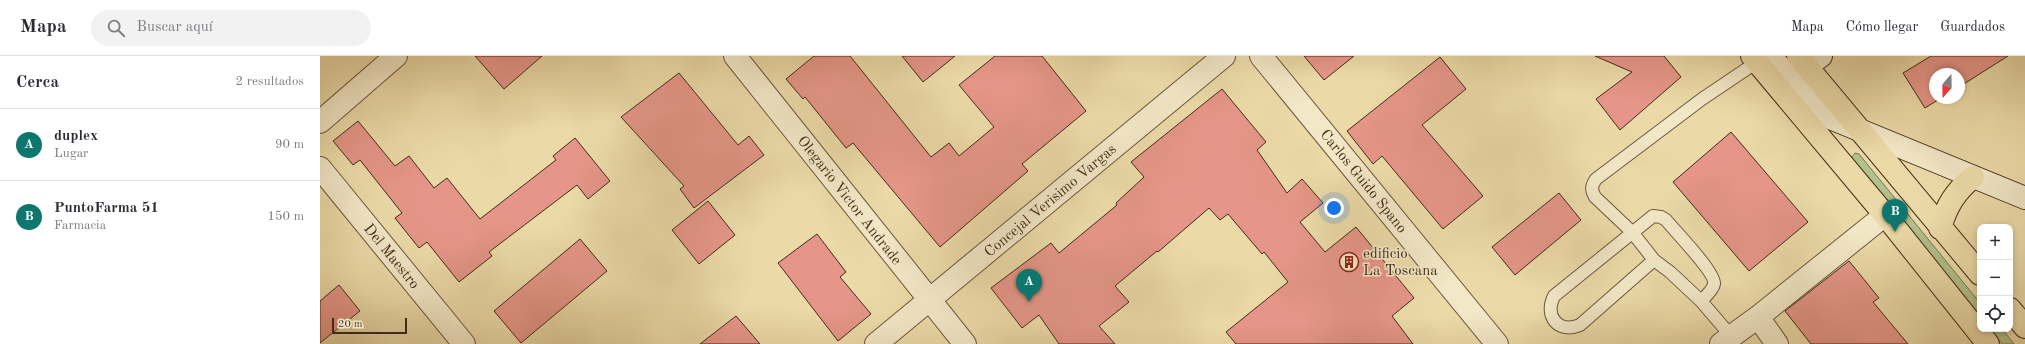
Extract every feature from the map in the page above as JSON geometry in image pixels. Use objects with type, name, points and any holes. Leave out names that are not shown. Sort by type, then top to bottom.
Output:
[{"type":"highway","points":[[1760,58],[1988,344]]},
{"type":"highway","points":[[1809,59],[1857,129],[1977,271]]},
{"type":"highway","points":[[1940,228],[1945,212],[1958,190],[1973,177]]},
{"type":"street","points":[[320,122],[396,56]]},
{"type":"street","name":"Olegario Victor Andrade","points":[[735,56],[965,344]]},
{"type":"street","name":"Concejal Verisimo Vargas","points":[[876,344],[1224,56]]},
{"type":"street","name":"Carlos Guido Spano","points":[[1261,56],[1497,344]]},
{"type":"street","points":[[1760,58],[1818,114],[2025,198]]},
{"type":"street","name":"Del Maestro","points":[[320,168],[464,344]]},
{"type":"street","points":[[1726,340],[1758,317],[1885,215]]},
{"type":"street","points":[[1758,317],[1777,344]]},
{"type":"lane","points":[[1726,340],[1701,301],[1670,272],[1654,260],[1632,232],[1595,197],[1592,192],[1592,184],[1596,179],[1702,99],[1760,58]]},
{"type":"lane","points":[[1654,260],[1580,325],[1573,328],[1563,326],[1555,322],[1550,315],[1550,304],[1554,296],[1632,232],[1654,216],[1661,217],[1666,220],[1714,278],[1714,284],[1701,301]]},
{"type":"green space","points":[[1855,153],[1859,154],[1977,299],[1977,312],[1851,158]]},
{"type":"green space","points":[[1992,332],[2004,332],[2014,344],[2002,344]]},
{"type":"building","points":[[475,56],[542,56],[504,89]]},
{"type":"building","points":[[814,56],[850,56],[931,157],[949,143],[959,156],[994,127],[959,85],[995,56],[1042,56],[1086,111],[1022,164],[1028,171],[940,247],[853,143],[846,148],[805,97],[803,99],[786,79]]},
{"type":"building","points":[[902,56],[955,56],[923,82]]},
{"type":"building","points":[[1304,56],[1354,56],[1324,80]]},
{"type":"building","points":[[1595,56],[1664,56],[1681,77],[1620,130],[1596,99],[1632,72]]},
{"type":"building","points":[[1931,56],[2008,56],[1965,83],[1965,68],[1929,68],[1929,104],[1931,104],[1925,108],[1903,73]]},
{"type":"building","points":[[1440,57],[1466,89],[1422,125],[1483,196],[1443,229],[1382,156],[1373,164],[1347,131]]},
{"type":"building","points":[[679,73],[738,145],[749,136],[764,155],[694,208],[680,189],[684,186],[621,117]]},
{"type":"building","points":[[1222,89],[1266,142],[1257,150],[1287,193],[1302,179],[1323,203],[1300,222],[1325,252],[1356,227],[1414,298],[1392,316],[1413,344],[1236,344],[1226,332],[1288,282],[1264,252],[1262,254],[1228,214],[1220,220],[1209,208],[1158,252],[1157,251],[1115,286],[1129,302],[1099,326],[1115,344],[1059,344],[1039,315],[1022,328],[991,288],[1051,243],[1059,253],[1117,205],[1116,203],[1144,177],[1131,162]]},
{"type":"building","points":[[358,121],[395,166],[409,156],[434,188],[447,178],[480,219],[556,160],[553,156],[575,138],[610,181],[588,199],[577,185],[489,252],[492,256],[459,282],[427,242],[419,248],[395,218],[402,213],[360,160],[353,165],[333,141]]},
{"type":"building","points":[[1731,132],[1808,222],[1749,271],[1673,182]]},
{"type":"building","points":[[1559,193],[1581,220],[1515,275],[1492,247]]},
{"type":"building","points":[[708,201],[735,235],[699,264],[672,230]]},
{"type":"building","points":[[817,234],[846,272],[840,277],[871,314],[838,341],[778,263]]},
{"type":"building","points":[[580,239],[607,271],[521,343],[494,311]]},
{"type":"building","points":[[1849,261],[1879,298],[1873,302],[1908,344],[1811,344],[1785,311]]},
{"type":"building","points":[[339,285],[360,311],[320,343],[320,301]]},
{"type":"building","points":[[736,316],[760,344],[700,344]]},
{"type":"place","name":"PuntoFarma 51","points":[[1895,232]]},
{"type":"place","name":"edificio La Toscana","points":[[1349,262]]},
{"type":"place","name":"duplex","points":[[1029,302]]}]
